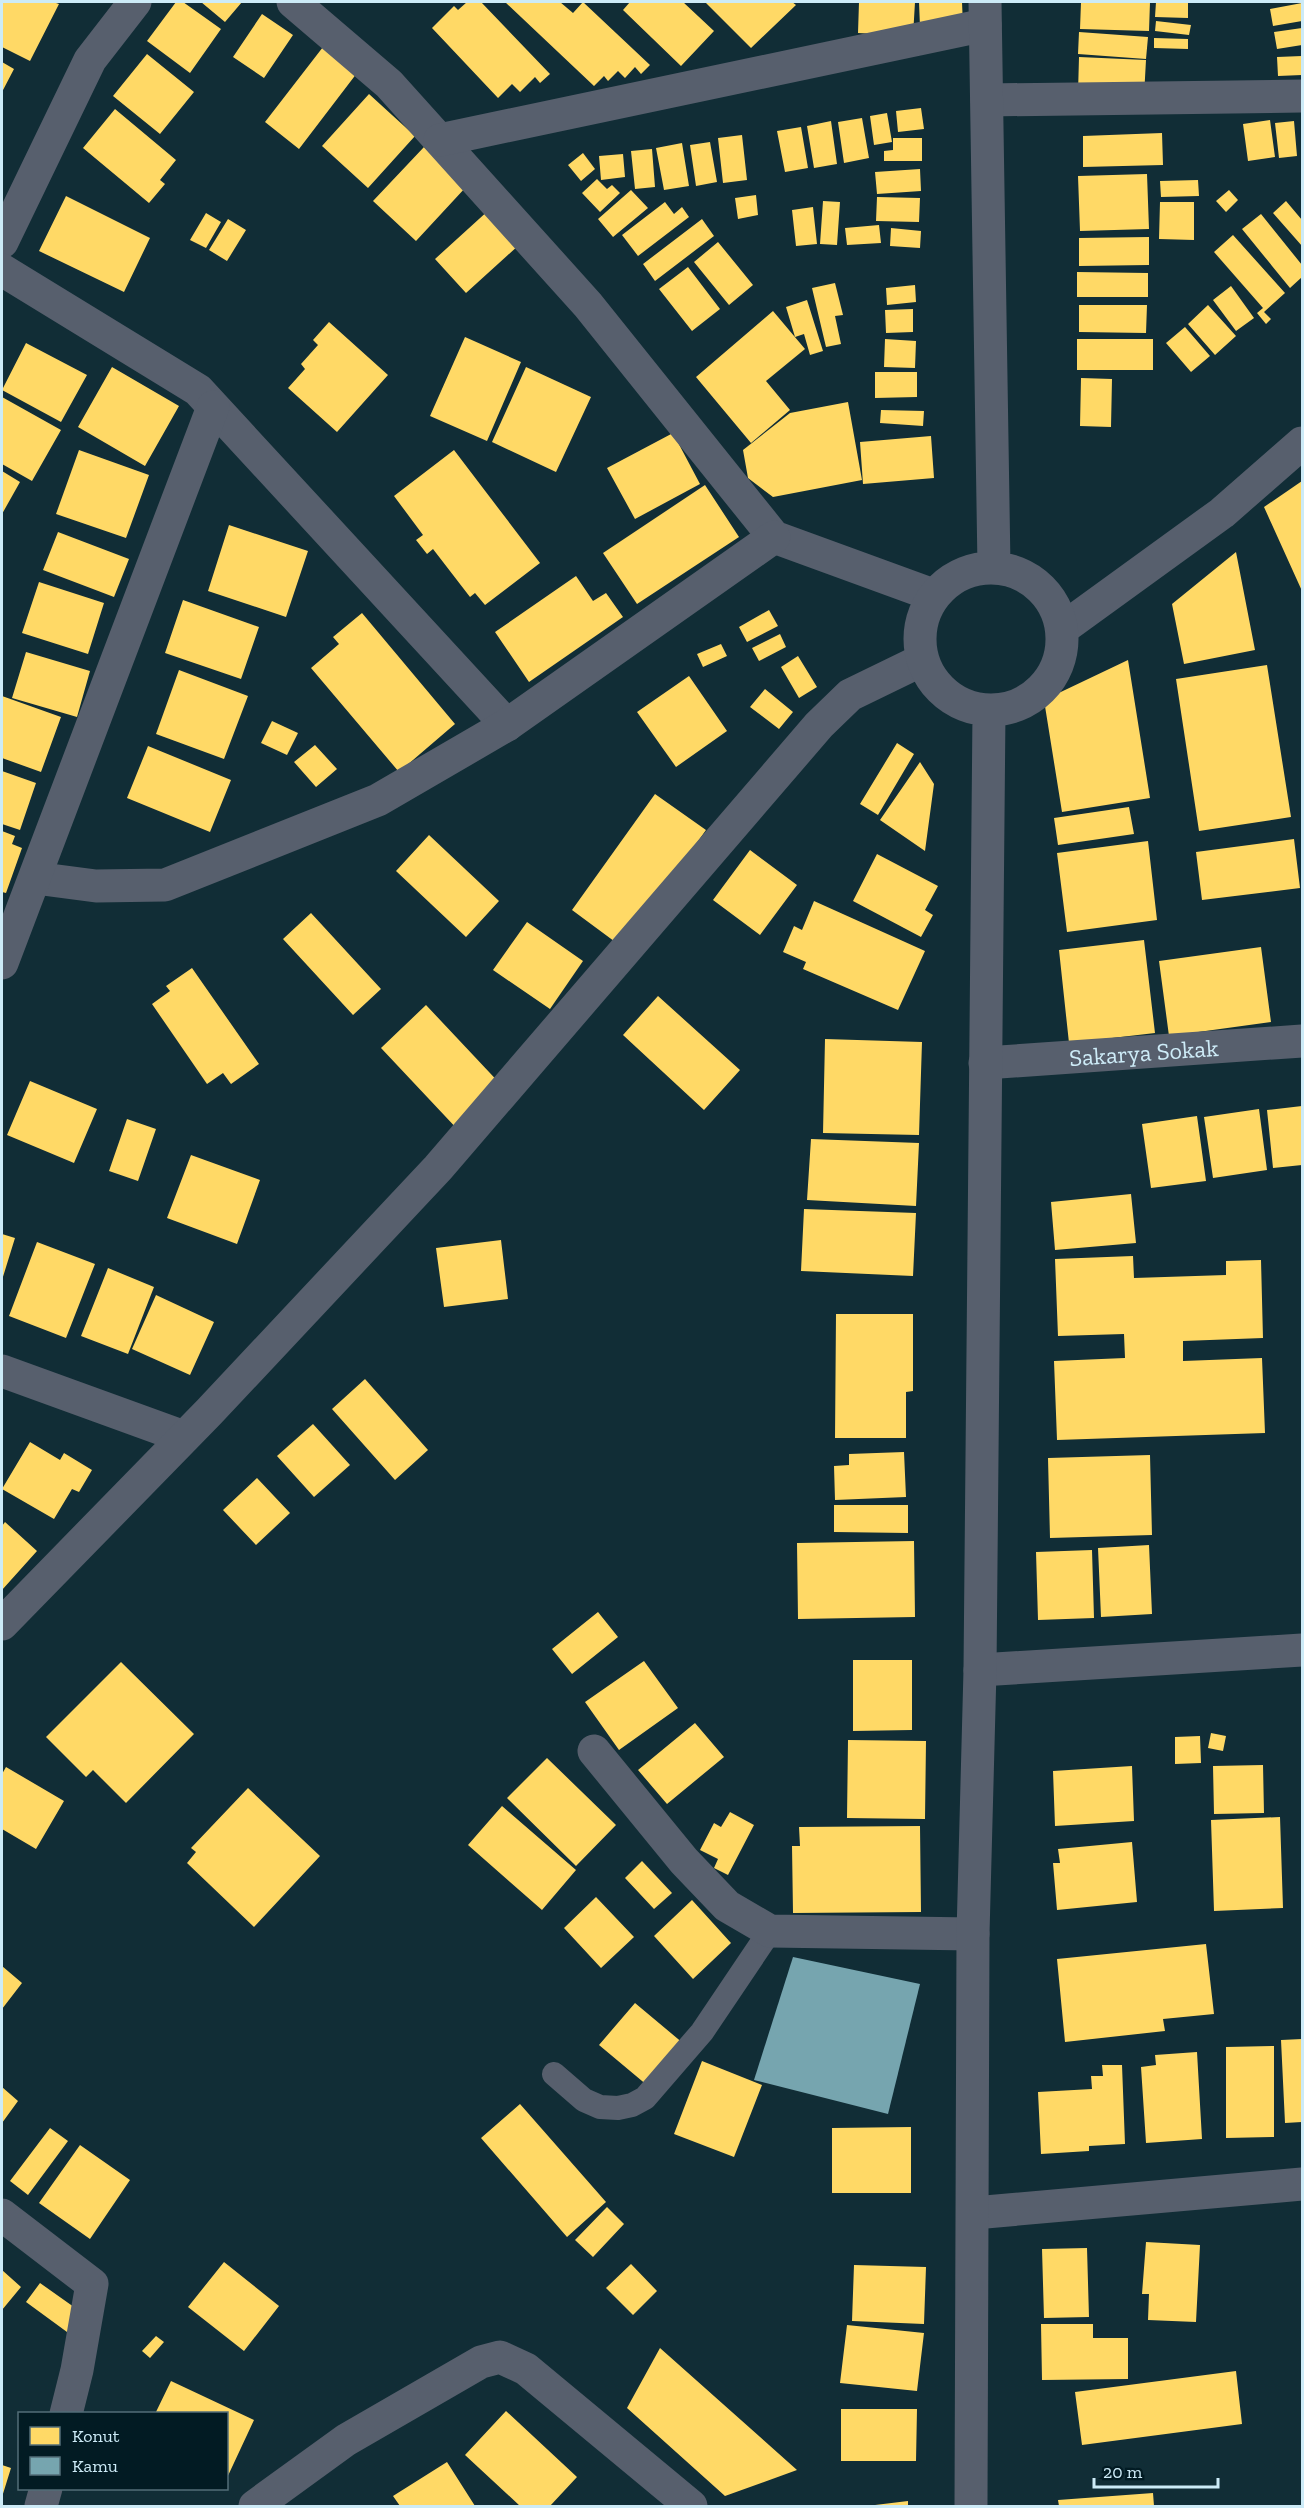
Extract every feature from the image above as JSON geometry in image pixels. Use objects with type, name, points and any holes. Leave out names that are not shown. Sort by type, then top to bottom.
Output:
[{"type":"street","points":[[2,242],[90,60],[135,2]]},
{"type":"street","points":[[293,2],[388,84],[440,140],[588,305],[774,537],[933,595]]},
{"type":"street","points":[[440,140],[985,13],[994,567]]},
{"type":"street","points":[[987,100],[1302,96]]},
{"type":"street","points":[[2,270],[198,390],[507,725]]},
{"type":"street","points":[[2,963],[213,407]]},
{"type":"street","points":[[1062,628],[1222,513],[1302,443]]},
{"type":"street","points":[[35,878],[96,886],[165,885],[378,800],[507,725],[774,537]]},
{"type":"street","points":[[994,567],[1018,572],[1039,585],[1054,605],[1062,628],[1061,654],[1052,677],[1047,683],[1036,695],[1014,708],[989,711],[967,707],[947,696],[932,680],[922,660],[919,637],[924,615],[933,595],[951,580],[971,570],[994,567]]},
{"type":"street","points":[[2,1624],[184,1437],[438,1168],[819,725],[850,695],[922,660]]},
{"type":"street","points":[[971,2506],[974,2213],[973,1935],[980,1670],[989,711]]},
{"type":"street","name":"Sakarya Sokak","points":[[985,1063],[1302,1041]]},
{"type":"street","points":[[2,1371],[184,1437]]},
{"type":"street","points":[[980,1670],[1302,1650]]},
{"type":"street","points":[[594,1751],[684,1861],[727,1906],[770,1931],[973,1935]]},
{"type":"street","points":[[974,2213],[1302,2184]]},
{"type":"street","points":[[2,2215],[92,2284],[77,2370],[66,2412]]},
{"type":"street","points":[[255,2506],[346,2440],[481,2362],[500,2357],[526,2369],[691,2506]]},
{"type":"street","points":[[41,2506],[45,2490]]},
{"type":"lane","points":[[554,2074],[584,2100],[600,2107],[618,2108],[632,2105],[645,2098],[702,2032],[770,1931]]},
{"type":"building: Konut","points":[[2,2],[59,4],[30,61],[2,47]]},
{"type":"building: Konut","points":[[176,2],[183,2],[221,29],[190,73],[147,41]]},
{"type":"building: Konut","points":[[201,2],[242,2],[225,22]]},
{"type":"building: Konut","points":[[467,2],[481,2],[550,74],[540,83],[535,77],[520,92],[512,84],[498,98],[432,28],[454,6],[458,10]]},
{"type":"building: Konut","points":[[505,2],[560,2],[573,13],[583,2],[650,65],[641,74],[635,67],[625,78],[618,71],[608,81],[604,76],[594,86]]},
{"type":"building: Konut","points":[[630,2],[683,2],[714,31],[681,66],[623,10]]},
{"type":"building: Konut","points":[[705,2],[792,2],[796,5],[751,48]]},
{"type":"building: Konut","points":[[859,2],[915,2],[913,36],[858,33]]},
{"type":"building: Konut","points":[[919,2],[962,2],[963,26],[920,27]]},
{"type":"building: Konut","points":[[1081,2],[1150,2],[1149,31],[1080,29]]},
{"type":"building: Konut","points":[[1156,2],[1188,2],[1188,18],[1155,17]]},
{"type":"building: Konut","points":[[1302,3],[1302,21],[1273,26],[1270,9]]},
{"type":"building: Konut","points":[[262,14],[293,35],[264,78],[233,57]]},
{"type":"building: Konut","points":[[1156,21],[1191,25],[1189,35],[1155,31]]},
{"type":"building: Konut","points":[[1302,28],[1302,45],[1277,49],[1274,32]]},
{"type":"building: Konut","points":[[1079,32],[1148,37],[1146,59],[1078,54]]},
{"type":"building: Konut","points":[[1154,38],[1188,39],[1188,49],[1154,48]]},
{"type":"building: Konut","points":[[323,47],[357,73],[299,149],[265,122]]},
{"type":"building: Konut","points":[[147,54],[194,92],[160,134],[113,96]]},
{"type":"building: Konut","points":[[1302,56],[1302,75],[1278,76],[1277,57]]},
{"type":"building: Konut","points":[[1079,57],[1146,60],[1144,96],[1078,93]]},
{"type":"building: Konut","points":[[2,62],[14,69],[2,92]]},
{"type":"building: Konut","points":[[369,94],[415,136],[368,188],[322,146]]},
{"type":"building: Konut","points":[[921,108],[924,129],[898,132],[896,111]]},
{"type":"building: Konut","points":[[115,109],[176,160],[160,180],[165,184],[149,203],[83,148]]},
{"type":"building: Konut","points":[[887,113],[892,142],[874,145],[870,116]]},
{"type":"building: Konut","points":[[862,118],[869,158],[844,163],[838,122]]},
{"type":"building: Konut","points":[[1270,120],[1275,157],[1248,161],[1243,124]]},
{"type":"building: Konut","points":[[831,121],[837,164],[814,168],[807,126]]},
{"type":"building: Konut","points":[[1294,121],[1297,156],[1279,158],[1275,123]]},
{"type":"building: Konut","points":[[801,127],[808,168],[785,172],[777,131]]},
{"type":"building: Konut","points":[[1162,133],[1163,165],[1083,167],[1083,136]]},
{"type":"building: Konut","points":[[742,135],[747,180],[723,183],[718,138]]},
{"type":"building: Konut","points":[[893,138],[922,138],[922,161],[884,161],[884,151],[893,150]]},
{"type":"building: Konut","points":[[710,142],[717,182],[696,186],[690,145]]},
{"type":"building: Konut","points":[[682,143],[689,186],[664,190],[656,148]]},
{"type":"building: Konut","points":[[424,147],[466,187],[416,241],[373,201]]},
{"type":"building: Konut","points":[[652,149],[655,187],[635,189],[631,151]]},
{"type":"building: Konut","points":[[583,153],[595,169],[581,181],[568,165]]},
{"type":"building: Konut","points":[[623,154],[625,177],[601,180],[599,156]]},
{"type":"building: Konut","points":[[920,169],[921,191],[877,194],[875,172]]},
{"type":"building: Konut","points":[[1147,174],[1149,229],[1080,231],[1078,176]]},
{"type":"building: Konut","points":[[597,179],[607,189],[612,185],[620,193],[600,212],[582,193]]},
{"type":"building: Konut","points":[[1198,180],[1199,196],[1161,197],[1160,181]]},
{"type":"building: Konut","points":[[631,190],[648,208],[613,237],[598,219]]},
{"type":"building: Konut","points":[[1229,190],[1238,200],[1226,212],[1216,201]]},
{"type":"building: Konut","points":[[756,195],[758,215],[738,219],[735,198]]},
{"type":"building: Konut","points":[[66,196],[150,238],[124,292],[39,251]]},
{"type":"building: Konut","points":[[877,197],[920,198],[919,222],[876,221]]},
{"type":"building: Konut","points":[[823,201],[840,202],[837,245],[820,244]]},
{"type":"building: Konut","points":[[1286,201],[1302,220],[1302,246],[1273,213]]},
{"type":"building: Konut","points":[[665,202],[674,214],[682,207],[689,217],[638,256],[622,235]]},
{"type":"building: Konut","points":[[1160,202],[1194,202],[1194,240],[1159,239]]},
{"type":"building: Konut","points":[[813,207],[817,244],[796,246],[792,210]]},
{"type":"building: Konut","points":[[490,209],[520,244],[466,293],[435,259]]},
{"type":"building: Konut","points":[[206,213],[221,222],[206,248],[190,240]]},
{"type":"building: Konut","points":[[1261,214],[1302,265],[1302,277],[1290,288],[1242,229]]},
{"type":"building: Konut","points":[[228,219],[246,230],[227,261],[209,250]]},
{"type":"building: Konut","points":[[702,219],[714,236],[655,281],[643,264]]},
{"type":"building: Konut","points":[[879,225],[881,243],[847,245],[845,228]]},
{"type":"building: Konut","points":[[891,228],[921,231],[920,248],[890,246]]},
{"type":"building: Konut","points":[[1233,235],[1285,293],[1264,312],[1271,319],[1266,324],[1257,313],[1263,308],[1214,252]]},
{"type":"building: Konut","points":[[1149,237],[1149,265],[1079,266],[1079,238]]},
{"type":"building: Konut","points":[[718,242],[753,285],[729,305],[694,262]]},
{"type":"building: Konut","points":[[688,267],[720,309],[692,331],[659,289]]},
{"type":"building: Konut","points":[[1077,272],[1148,273],[1148,297],[1077,297]]},
{"type":"building: Konut","points":[[835,283],[843,315],[835,316],[841,344],[826,347],[812,288]]},
{"type":"building: Konut","points":[[915,285],[916,302],[887,305],[886,288]]},
{"type":"building: Konut","points":[[1231,286],[1254,318],[1236,331],[1213,300]]},
{"type":"building: Konut","points":[[807,300],[823,351],[810,355],[804,334],[795,337],[786,307]]},
{"type":"building: Konut","points":[[1079,305],[1147,305],[1146,333],[1079,332]]},
{"type":"building: Konut","points":[[1208,305],[1236,336],[1215,355],[1188,324]]},
{"type":"building: Konut","points":[[913,309],[913,332],[886,333],[885,310]]},
{"type":"building: Konut","points":[[773,311],[805,349],[766,381],[790,410],[751,443],[696,377]]},
{"type":"building: Konut","points":[[329,322],[388,375],[337,432],[288,388],[305,369],[301,364],[318,345],[313,340]]},
{"type":"building: Konut","points":[[1185,327],[1210,356],[1191,372],[1166,343]]},
{"type":"building: Konut","points":[[465,337],[521,362],[487,441],[430,416]]},
{"type":"building: Konut","points":[[885,339],[916,341],[915,368],[884,367]]},
{"type":"building: Konut","points":[[1077,339],[1153,339],[1153,370],[1077,370]]},
{"type":"building: Konut","points":[[26,343],[87,375],[61,422],[2,390]]},
{"type":"building: Konut","points":[[112,367],[179,406],[145,466],[78,427]]},
{"type":"building: Konut","points":[[526,367],[591,397],[556,472],[492,442]]},
{"type":"building: Konut","points":[[875,372],[917,372],[917,397],[875,398]]},
{"type":"building: Konut","points":[[1081,378],[1112,379],[1111,427],[1080,426]]},
{"type":"building: Konut","points":[[2,397],[61,430],[32,481],[2,464]]},
{"type":"building: Konut","points":[[848,402],[862,480],[773,497],[748,478],[743,450],[790,413]]},
{"type":"building: Konut","points":[[881,410],[924,411],[923,426],[880,423]]},
{"type":"building: Konut","points":[[673,433],[700,484],[635,519],[607,468]]},
{"type":"building: Konut","points":[[931,436],[934,478],[863,484],[860,442]]},
{"type":"building: Konut","points":[[79,450],[149,475],[126,538],[56,514]]},
{"type":"building: Konut","points":[[454,450],[540,563],[485,605],[475,593],[470,597],[433,549],[427,554],[416,540],[423,535],[394,496]]},
{"type":"building: Konut","points":[[2,471],[20,482],[2,514]]},
{"type":"building: Konut","points":[[1302,481],[1302,591],[1264,507]]},
{"type":"building: Konut","points":[[705,485],[739,537],[637,604],[603,553]]},
{"type":"building: Konut","points":[[229,525],[308,551],[286,617],[208,591]]},
{"type":"building: Konut","points":[[58,532],[129,559],[114,597],[43,570]]},
{"type":"building: Konut","points":[[1236,552],[1255,650],[1184,664],[1172,604]]},
{"type":"building: Konut","points":[[576,576],[593,601],[606,593],[623,617],[529,682],[495,632]]},
{"type":"building: Konut","points":[[39,582],[104,603],[88,654],[22,633]]},
{"type":"building: Konut","points":[[183,600],[259,627],[241,679],[165,653]]},
{"type":"building: Konut","points":[[769,610],[778,626],[747,642],[739,627]]},
{"type":"building: Konut","points":[[362,613],[455,724],[399,772],[311,668],[339,644],[333,637]]},
{"type":"building: Konut","points":[[780,634],[786,647],[759,661],[752,648]]},
{"type":"building: Konut","points":[[721,644],[727,656],[703,667],[697,654]]},
{"type":"building: Konut","points":[[26,652],[90,671],[77,717],[12,698]]},
{"type":"building: Konut","points":[[798,656],[817,687],[799,698],[781,667]]},
{"type":"building: Konut","points":[[1128,660],[1150,798],[1062,812],[1044,700]]},
{"type":"building: Konut","points":[[1267,665],[1291,817],[1199,831],[1176,679]]},
{"type":"building: Konut","points":[[179,670],[248,696],[224,759],[156,734]]},
{"type":"building: Konut","points":[[689,676],[727,731],[676,767],[637,712]]},
{"type":"building: Konut","points":[[765,689],[793,712],[779,729],[750,707]]},
{"type":"building: Konut","points":[[2,696],[61,717],[41,772],[2,758]]},
{"type":"building: Konut","points":[[272,721],[298,733],[287,755],[261,743]]},
{"type":"building: Konut","points":[[897,743],[914,754],[878,815],[860,804]]},
{"type":"building: Konut","points":[[315,745],[337,769],[316,787],[294,762]]},
{"type":"building: Konut","points":[[148,746],[231,780],[210,832],[127,798]]},
{"type":"building: Konut","points":[[920,762],[934,784],[925,851],[880,820]]},
{"type":"building: Konut","points":[[2,771],[36,783],[20,830],[2,824]]},
{"type":"building: Konut","points":[[655,794],[706,830],[622,947],[572,910]]},
{"type":"building: Konut","points":[[1129,807],[1134,834],[1058,845],[1054,818]]},
{"type":"building: Konut","points":[[2,831],[15,836],[12,844],[22,848],[6,893],[2,892]]},
{"type":"building: Konut","points":[[429,835],[499,901],[466,937],[396,871]]},
{"type":"building: Konut","points":[[1294,839],[1300,888],[1202,900],[1196,852]]},
{"type":"building: Konut","points":[[1148,841],[1157,920],[1067,932],[1057,853]]},
{"type":"building: Konut","points":[[750,850],[797,885],[760,935],[713,900]]},
{"type":"building: Konut","points":[[877,854],[938,886],[925,910],[933,915],[921,937],[853,901]]},
{"type":"building: Konut","points":[[814,901],[925,951],[898,1010],[803,969],[806,962],[783,952],[794,926],[802,930]]},
{"type":"building: Konut","points":[[311,913],[381,989],[353,1015],[283,939]]},
{"type":"building: Konut","points":[[527,922],[583,961],[550,1009],[493,970]]},
{"type":"building: Konut","points":[[1144,940],[1155,1033],[1069,1043],[1059,950]]},
{"type":"building: Konut","points":[[1261,947],[1271,1022],[1169,1036],[1159,961]]},
{"type":"building: Konut","points":[[192,968],[259,1064],[231,1084],[223,1073],[207,1084],[152,1004],[170,991],[166,986]]},
{"type":"building: Konut","points":[[658,996],[740,1070],[704,1110],[623,1035]]},
{"type":"building: Konut","points":[[426,1005],[505,1089],[460,1132],[381,1048]]},
{"type":"building: Konut","points":[[825,1039],[922,1042],[919,1135],[823,1133]]},
{"type":"building: Konut","points":[[30,1081],[97,1109],[74,1163],[7,1135]]},
{"type":"building: Konut","points":[[1302,1106],[1302,1165],[1273,1168],[1267,1110]]},
{"type":"building: Konut","points":[[1259,1109],[1267,1170],[1213,1178],[1204,1117]]},
{"type":"building: Konut","points":[[1197,1116],[1206,1181],[1151,1188],[1142,1124]]},
{"type":"building: Konut","points":[[127,1119],[156,1129],[138,1181],[109,1171]]},
{"type":"building: Konut","points":[[811,1139],[919,1143],[916,1206],[807,1200]]},
{"type":"building: Konut","points":[[191,1155],[260,1180],[237,1244],[167,1218]]},
{"type":"building: Konut","points":[[1131,1194],[1136,1243],[1055,1250],[1051,1202]]},
{"type":"building: Konut","points":[[804,1209],[916,1213],[913,1276],[801,1271]]},
{"type":"building: Konut","points":[[2,1234],[15,1238],[2,1280]]},
{"type":"building: Konut","points":[[501,1240],[508,1299],[444,1307],[436,1248]]},
{"type":"building: Konut","points":[[37,1242],[95,1264],[66,1338],[9,1316]]},
{"type":"building: Konut","points":[[1133,1256],[1134,1278],[1226,1275],[1226,1261],[1261,1260],[1263,1338],[1183,1341],[1183,1361],[1262,1358],[1265,1433],[1057,1440],[1054,1361],[1125,1358],[1124,1334],[1058,1336],[1055,1259]]},
{"type":"building: Konut","points":[[108,1268],[154,1287],[128,1354],[81,1336]]},
{"type":"building: Konut","points":[[156,1295],[214,1322],[190,1375],[132,1349]]},
{"type":"building: Konut","points":[[836,1314],[913,1314],[913,1391],[906,1392],[906,1438],[835,1438]]},
{"type":"building: Konut","points":[[365,1379],[428,1450],[395,1480],[332,1409]]},
{"type":"building: Konut","points":[[313,1424],[350,1465],[314,1497],[277,1456]]},
{"type":"building: Konut","points":[[30,1442],[60,1460],[64,1453],[92,1470],[79,1492],[72,1489],[54,1519],[2,1489]]},
{"type":"building: Konut","points":[[904,1452],[906,1497],[835,1500],[834,1466],[849,1465],[849,1454]]},
{"type":"building: Konut","points":[[1150,1455],[1152,1535],[1050,1538],[1048,1458]]},
{"type":"building: Konut","points":[[257,1478],[290,1513],[256,1545],[223,1510]]},
{"type":"building: Konut","points":[[834,1505],[908,1505],[908,1533],[834,1532]]},
{"type":"building: Konut","points":[[5,1522],[37,1551],[2,1590],[2,1526]]},
{"type":"building: Konut","points":[[914,1541],[915,1617],[798,1619],[797,1543]]},
{"type":"building: Konut","points":[[1149,1545],[1152,1614],[1101,1617],[1098,1548]]},
{"type":"building: Konut","points":[[1092,1550],[1094,1618],[1038,1620],[1036,1552]]},
{"type":"building: Konut","points":[[598,1612],[618,1637],[572,1674],[552,1649]]},
{"type":"building: Konut","points":[[853,1660],[912,1660],[912,1730],[853,1731]]},
{"type":"building: Konut","points":[[644,1661],[678,1708],[619,1750],[585,1702]]},
{"type":"building: Konut","points":[[121,1662],[194,1734],[126,1803],[93,1770],[86,1777],[46,1737]]},
{"type":"building: Konut","points":[[695,1723],[724,1757],[667,1804],[638,1770]]},
{"type":"building: Konut","points":[[1211,1733],[1226,1736],[1223,1751],[1208,1748]]},
{"type":"building: Konut","points":[[1200,1736],[1201,1763],[1175,1764],[1175,1737]]},
{"type":"building: Konut","points":[[848,1740],[926,1741],[925,1819],[847,1818]]},
{"type":"building: Konut","points":[[547,1758],[616,1825],[576,1866],[507,1798]]},
{"type":"building: Konut","points":[[1263,1765],[1264,1813],[1214,1814],[1213,1766]]},
{"type":"building: Konut","points":[[1132,1766],[1134,1821],[1055,1826],[1053,1771]]},
{"type":"building: Konut","points":[[6,1767],[64,1801],[36,1849],[2,1829],[2,1774]]},
{"type":"building: Konut","points":[[248,1788],[320,1856],[254,1927],[187,1863],[196,1852],[191,1848]]},
{"type":"building: Konut","points":[[502,1806],[576,1870],[542,1910],[468,1845]]},
{"type":"building: Konut","points":[[730,1812],[754,1825],[728,1875],[714,1868],[718,1859],[700,1850],[714,1823],[721,1827]]},
{"type":"building: Konut","points":[[1280,1817],[1283,1908],[1214,1911],[1211,1820]]},
{"type":"building: Konut","points":[[920,1826],[921,1912],[793,1913],[792,1846],[800,1846],[799,1827]]},
{"type":"building: Konut","points":[[1132,1842],[1137,1902],[1057,1910],[1053,1863],[1060,1863],[1058,1849]]},
{"type":"building: Konut","points":[[642,1861],[672,1893],[654,1909],[625,1878]]},
{"type":"building: Konut","points":[[596,1897],[634,1937],[601,1968],[564,1928]]},
{"type":"building: Konut","points":[[692,1900],[731,1943],[693,1979],[654,1936]]},
{"type":"building: Konut","points":[[1206,1944],[1214,2014],[1163,2019],[1165,2031],[1065,2042],[1057,1959]]},
{"type":"building: Konut","points":[[2,1966],[22,1983],[2,2009]]},
{"type":"building: Konut","points":[[635,2003],[684,2044],[648,2086],[599,2045]]},
{"type":"building: Konut","points":[[1302,2039],[1302,2122],[1285,2123],[1281,2040]]},
{"type":"building: Konut","points":[[1274,2046],[1274,2137],[1226,2138],[1226,2047]]},
{"type":"building: Konut","points":[[1197,2052],[1202,2139],[1146,2143],[1141,2067],[1156,2065],[1155,2055]]},
{"type":"building: Konut","points":[[702,2061],[762,2085],[734,2157],[674,2134]]},
{"type":"building: Konut","points":[[1102,2065],[1122,2065],[1125,2144],[1089,2146],[1089,2151],[1041,2154],[1038,2092],[1092,2089],[1091,2076],[1103,2076]]},
{"type":"building: Konut","points":[[2,2087],[18,2101],[2,2123]]},
{"type":"building: Konut","points":[[520,2104],[606,2202],[567,2237],[481,2138]]},
{"type":"building: Konut","points":[[911,2127],[911,2193],[832,2193],[832,2128]]},
{"type":"building: Konut","points":[[50,2128],[68,2141],[28,2195],[10,2181]]},
{"type":"building: Konut","points":[[80,2145],[130,2180],[90,2239],[39,2203]]},
{"type":"building: Konut","points":[[607,2207],[624,2224],[593,2257],[575,2240]]},
{"type":"building: Konut","points":[[1146,2242],[1200,2245],[1196,2322],[1148,2320],[1149,2294],[1142,2294]]},
{"type":"building: Konut","points":[[1087,2248],[1089,2317],[1044,2318],[1042,2249]]},
{"type":"building: Konut","points":[[224,2262],[279,2306],[244,2351],[188,2307]]},
{"type":"building: Konut","points":[[631,2264],[657,2291],[633,2315],[606,2288]]},
{"type":"building: Konut","points":[[854,2265],[926,2267],[924,2324],[852,2321]]},
{"type":"building: Konut","points":[[2,2270],[21,2287],[2,2310]]},
{"type":"building: Konut","points":[[40,2283],[81,2312],[67,2332],[26,2302]]},
{"type":"building: Konut","points":[[1041,2324],[1093,2324],[1093,2338],[1128,2338],[1128,2379],[1042,2380]]},
{"type":"building: Konut","points":[[847,2325],[924,2333],[917,2391],[840,2383]]},
{"type":"building: Konut","points":[[156,2336],[164,2342],[150,2358],[142,2351]]},
{"type":"building: Konut","points":[[660,2348],[797,2470],[725,2496],[627,2408]]},
{"type":"building: Konut","points":[[1236,2371],[1242,2424],[1082,2445],[1075,2392]]},
{"type":"building: Konut","points":[[171,2381],[254,2420],[228,2476],[228,2412],[156,2412]]},
{"type":"building: Konut","points":[[841,2409],[917,2409],[916,2461],[841,2461]]},
{"type":"building: Konut","points":[[506,2411],[577,2477],[550,2506],[520,2506],[465,2455]]},
{"type":"building: Konut","points":[[447,2462],[475,2506],[400,2506],[393,2496]]},
{"type":"building: Konut","points":[[2,2465],[11,2468],[2,2497]]},
{"type":"building: Konut","points":[[1153,2493],[1154,2506],[1059,2506],[1058,2500]]},
{"type":"building: Konut","points":[[908,2501],[908,2506],[875,2506],[875,2505]]},
{"type":"building: Kamu","points":[[793,1957],[920,1984],[888,2114],[754,2080]]}]
